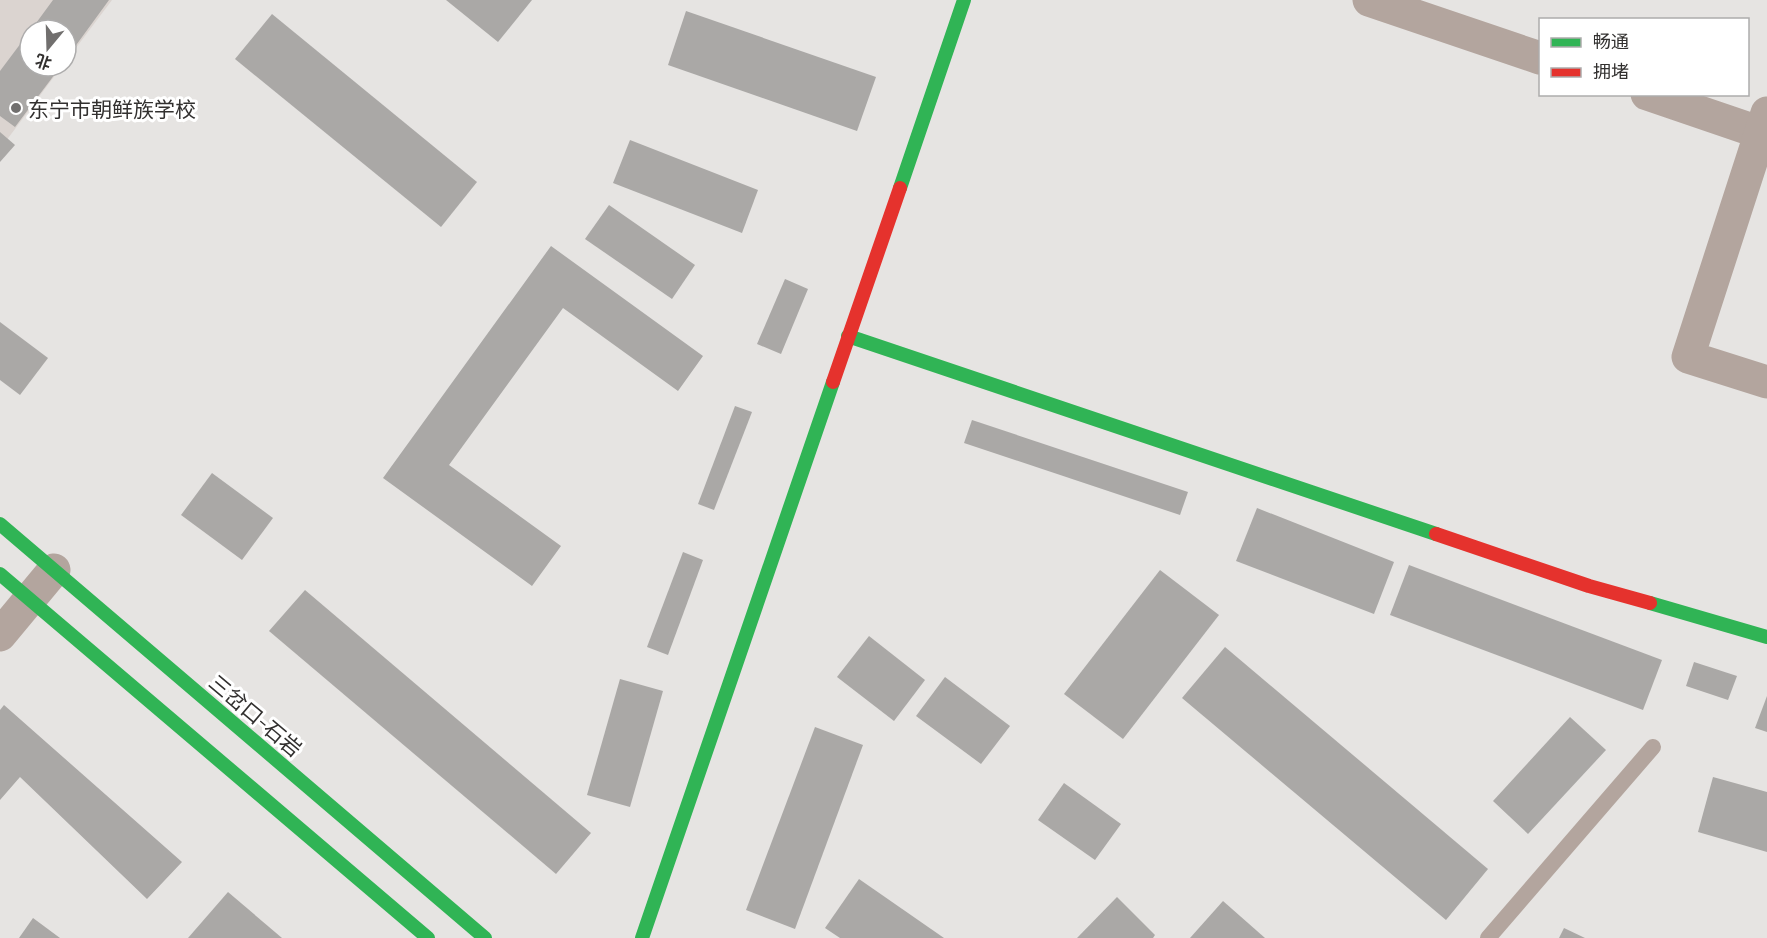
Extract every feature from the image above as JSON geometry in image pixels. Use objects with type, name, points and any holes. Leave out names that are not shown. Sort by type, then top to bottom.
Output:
[{"type":"main road","points":[[642,938],[964,0]]},
{"type":"main road","points":[[848,336],[1589,586],[1767,637]]},
{"type":"main road","name":"三岔口-石岩","points":[[0,524],[485,938]]},
{"type":"main road","points":[[0,574],[428,938]]},
{"type":"street","points":[[1370,0],[1539,58]]},
{"type":"street","points":[[1654,96],[1765,127],[1688,357],[1767,382]]},
{"type":"street","points":[[0,635],[54,570]]},
{"type":"lane","points":[[1488,938],[1653,747]]},
{"type":"shaded area","name":"东宁市朝鲜族学校","points":[[0,0],[112,0],[78,45],[78,18],[18,18],[18,78],[53,78],[0,149]]},
{"type":"building","points":[[53,0],[109,0],[78,43],[78,18],[40,18]]},
{"type":"building","points":[[446,0],[532,0],[498,42]]},
{"type":"building","points":[[686,11],[876,77],[857,131],[668,65]]},
{"type":"building","points":[[272,14],[477,182],[441,227],[235,59]]},
{"type":"building","points":[[18,47],[18,78],[52,78],[15,127],[0,116],[0,71]]},
{"type":"building","points":[[0,132],[15,145],[0,162]]},
{"type":"building","points":[[630,140],[758,190],[742,233],[613,183]]},
{"type":"building","points":[[609,205],[695,265],[672,299],[585,239]]},
{"type":"building","points":[[551,246],[703,356],[678,391],[563,308],[449,465],[561,546],[532,586],[383,478]]},
{"type":"building","points":[[785,279],[808,289],[781,354],[757,344]]},
{"type":"building","points":[[0,322],[48,358],[20,395],[0,380]]},
{"type":"building","points":[[735,406],[752,412],[714,510],[698,504]]},
{"type":"building","points":[[972,420],[1188,492],[1180,515],[964,443]]},
{"type":"building","points":[[212,473],[273,518],[242,560],[181,515]]},
{"type":"building","points":[[1257,508],[1394,562],[1374,614],[1236,561]]},
{"type":"building","points":[[683,552],[703,560],[668,655],[647,647]]},
{"type":"building","points":[[1409,565],[1662,660],[1643,710],[1390,615]]},
{"type":"building","points":[[1160,570],[1219,615],[1123,739],[1064,694]]},
{"type":"building","points":[[305,590],[591,833],[556,874],[269,631]]},
{"type":"building","points":[[869,636],[925,680],[894,721],[837,677]]},
{"type":"building","points":[[1225,647],[1488,869],[1446,920],[1182,698]]},
{"type":"building","points":[[1694,662],[1737,676],[1728,700],[1686,686]]},
{"type":"building","points":[[945,677],[1010,726],[981,764],[916,716]]},
{"type":"building","points":[[620,679],[663,691],[630,807],[587,795]]},
{"type":"building","points":[[1767,696],[1767,732],[1755,728]]},
{"type":"building","points":[[4,705],[182,862],[147,899],[20,777],[0,800],[0,710]]},
{"type":"building","points":[[1570,717],[1606,750],[1528,834],[1493,801]]},
{"type":"building","points":[[815,727],[863,745],[795,929],[746,910]]},
{"type":"building","points":[[1713,777],[1767,792],[1767,852],[1698,832]]},
{"type":"building","points":[[1064,783],[1121,824],[1095,860],[1038,820]]},
{"type":"building","points":[[859,879],[944,938],[840,938],[825,928]]},
{"type":"building","points":[[228,892],[282,938],[188,938]]},
{"type":"building","points":[[1117,897],[1155,935],[1153,938],[1077,938]]},
{"type":"building","points":[[1223,901],[1265,938],[1190,938]]},
{"type":"building","points":[[33,918],[60,938],[19,938]]},
{"type":"building","points":[[1564,928],[1585,938],[1559,938]]},
{"type":"traffic: fast","points":[[900,188],[964,0]]},
{"type":"traffic: fast","points":[[848,336],[1436,534]]},
{"type":"traffic: fast","points":[[642,938],[833,382]]},
{"type":"traffic: fast","points":[[0,524],[485,938]]},
{"type":"traffic: fast","points":[[0,574],[428,938]]},
{"type":"traffic: fast","points":[[1650,603],[1767,637]]},
{"type":"traffic: jam","points":[[833,382],[900,188]]},
{"type":"traffic: jam","points":[[1436,534],[1589,586],[1650,603]]},
{"type":"place","name":"东宁市朝鲜族学校","points":[[16,108]]}]
